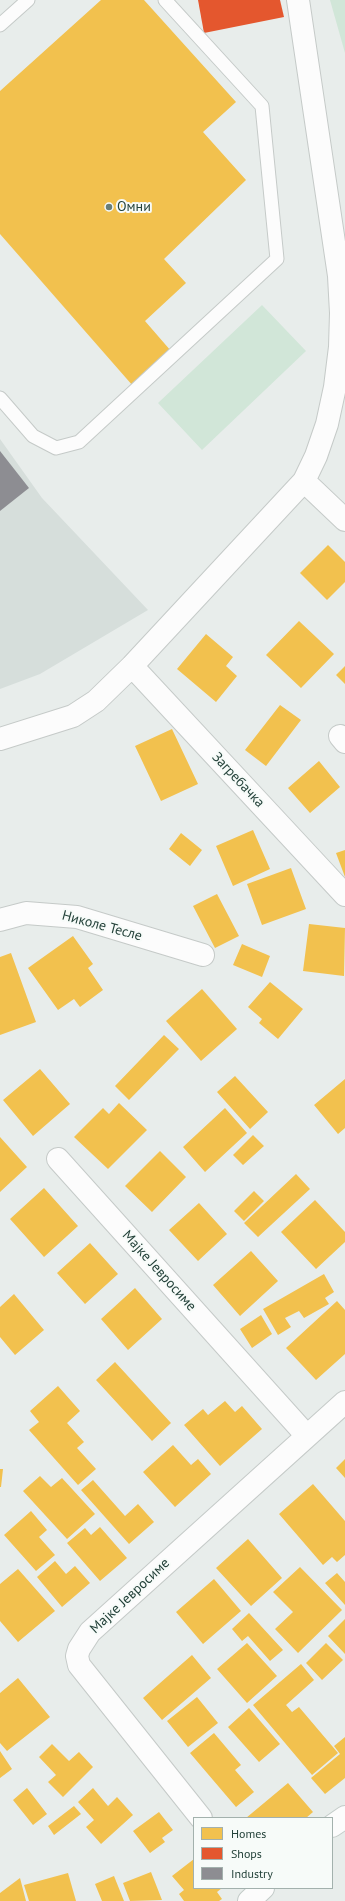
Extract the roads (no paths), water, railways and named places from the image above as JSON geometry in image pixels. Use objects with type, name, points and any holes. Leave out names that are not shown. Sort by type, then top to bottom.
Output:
[{"type":"street","points":[[0,739],[73,716],[96,701],[132,666],[304,481],[316,456],[327,424],[340,347],[341,313],[339,276],[298,0]]},
{"type":"street","points":[[304,481],[345,520]]},
{"type":"street","name":"Загребачка","points":[[132,666],[345,895]]},
{"type":"street","name":"Николе Тесле","points":[[0,920],[26,913],[77,916],[203,956]]},
{"type":"street","name":"Мајке Јевросиме","points":[[58,1159],[307,1436]]},
{"type":"street","name":"Мајке Јевросиме","points":[[200,1817],[79,1665],[77,1656],[79,1649],[90,1632],[345,1402]]},
{"type":"street","points":[[333,1825],[345,1817]]},
{"type":"lane","points":[[0,25],[28,0]]},
{"type":"lane","points":[[0,398],[33,436],[56,448],[79,442],[277,259],[262,106],[165,0]]},
{"type":"place","name":"Омни","points":[[109,207]]}]
